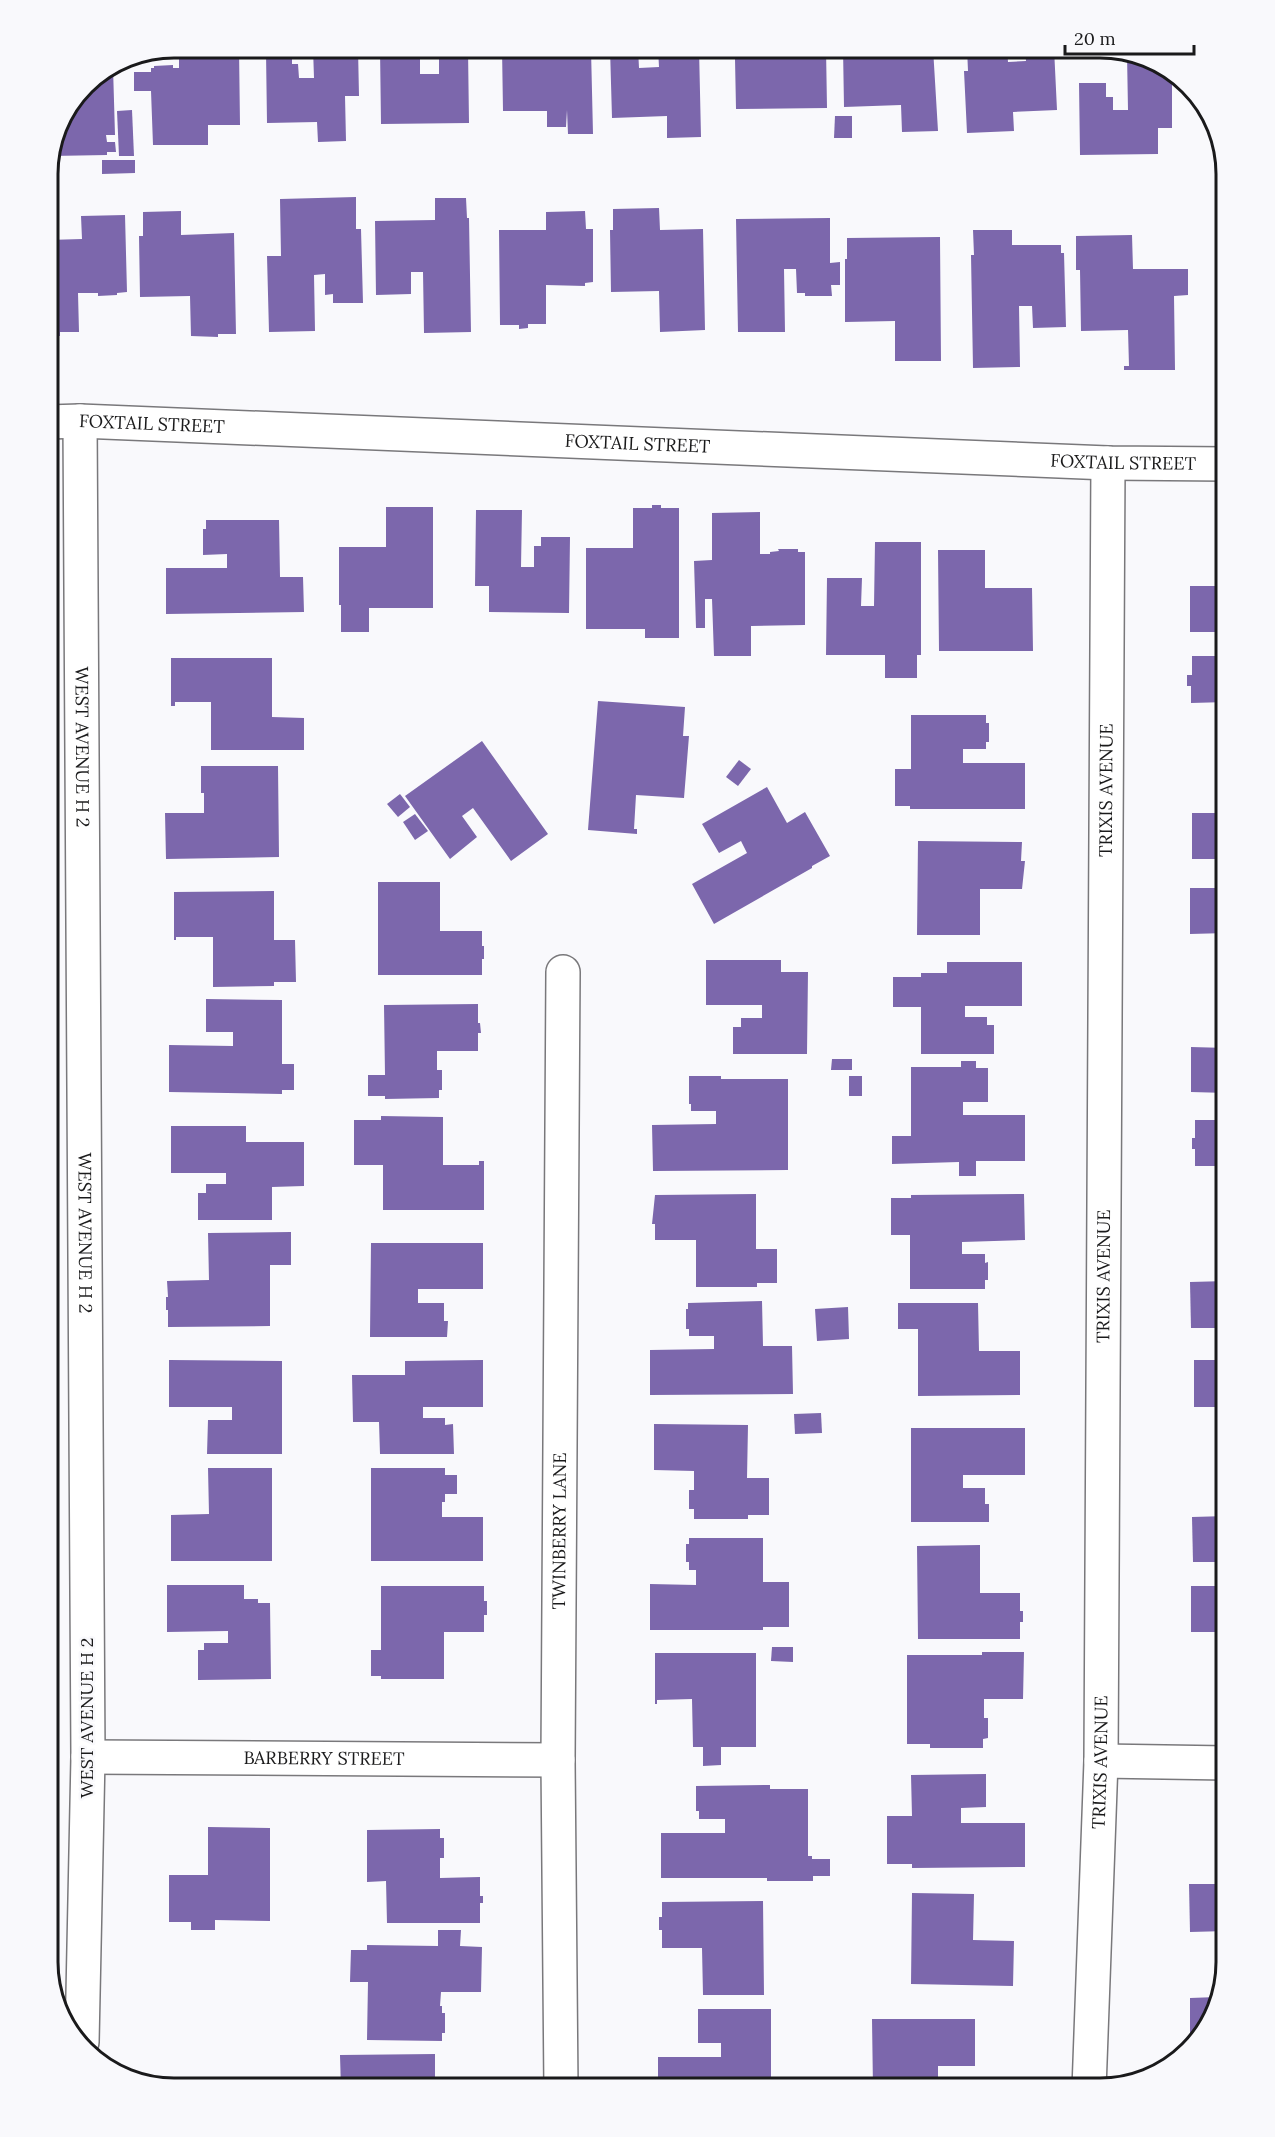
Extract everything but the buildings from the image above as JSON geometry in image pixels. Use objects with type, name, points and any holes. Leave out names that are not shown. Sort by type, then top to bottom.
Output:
[{"type":"street","name":"WEST AVENUE H 2","points":[[80,421],[88,1757],[82,2033]]},
{"type":"street","name":"FOXTAIL STREET","points":[[59,422],[1108,462],[1216,464]]},
{"type":"street","name":"TRIXIS AVENUE","points":[[1089,2078],[1101,1761],[1108,462]]},
{"type":"street","name":"TWINBERRY LANE","points":[[561,2078],[558,1760],[563,972]]},
{"type":"street","name":"BARBERRY STREET","points":[[88,1757],[558,1760]]},
{"type":"street","points":[[1101,1761],[1216,1763]]}]
